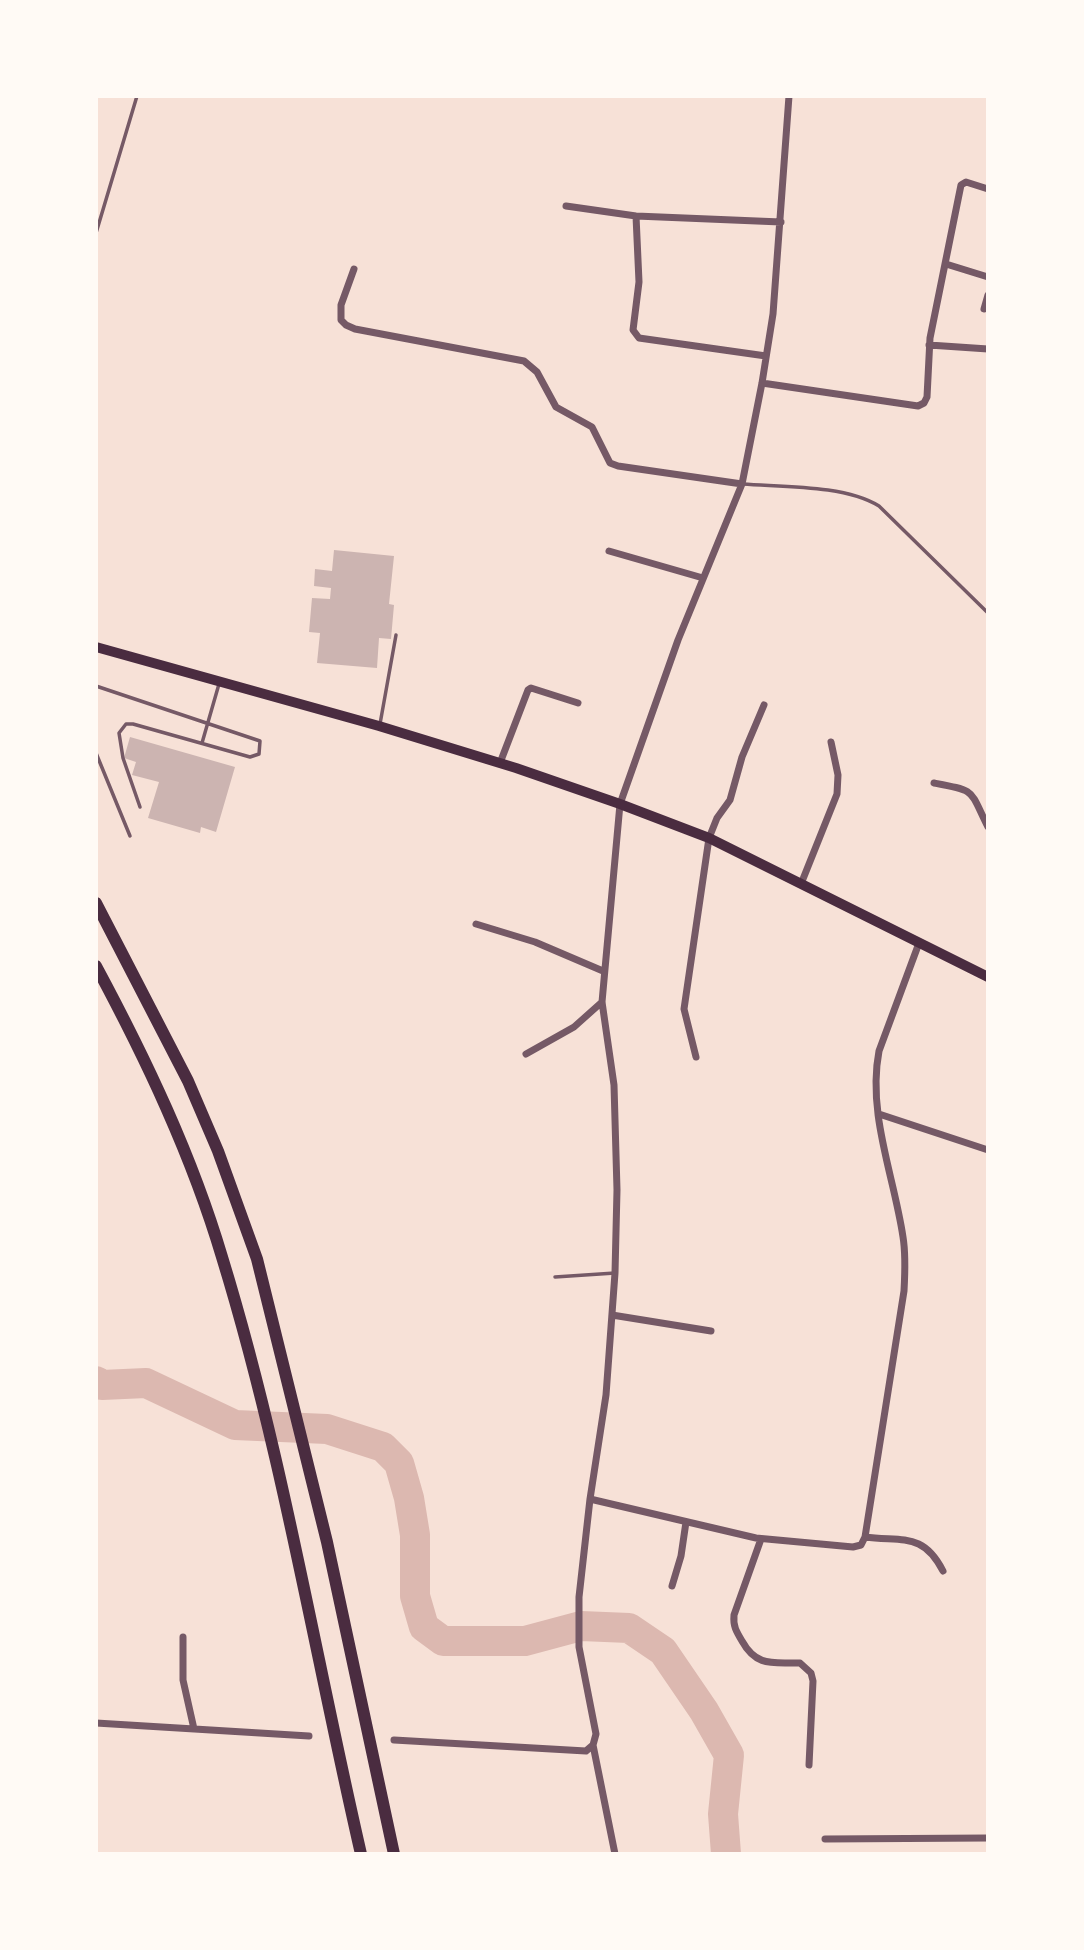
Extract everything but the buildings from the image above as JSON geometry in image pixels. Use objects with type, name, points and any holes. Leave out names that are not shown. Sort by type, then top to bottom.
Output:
[{"type":"highway","points":[[96,903],[188,1081],[218,1151],[257,1259],[304,1447],[394,1854]]},
{"type":"highway","points":[[96,967],[119,1009],[184,1149],[222,1256],[275,1454],[361,1854]]},
{"type":"main road","points":[[96,647],[379,726],[620,804],[709,838],[988,977]]},
{"type":"street","points":[[615,1854],[593,1745],[596,1734],[579,1647],[579,1597],[606,1395],[615,1273],[617,1189],[614,1085],[602,1002],[603,971],[620,804],[678,640],[742,484],[762,383],[777,280],[789,96]]},
{"type":"street","points":[[762,383],[918,406],[923,403],[927,397],[929,345],[962,183],[988,189]]},
{"type":"street","points":[[566,206],[635,216],[781,222]]},
{"type":"street","points":[[635,216],[639,282],[633,330],[635,335],[639,338],[766,356]]},
{"type":"street","points":[[946,264],[988,277]]},
{"type":"street","points":[[354,269],[341,305],[341,320],[346,325],[524,361],[537,372],[556,407],[592,427],[610,463],[742,484]]},
{"type":"street","points":[[984,309],[988,295]]},
{"type":"street","points":[[929,345],[988,349]]},
{"type":"street","points":[[609,551],[703,578]]},
{"type":"street","points":[[500,763],[527,690],[531,688],[578,703]]},
{"type":"street","points":[[696,1058],[684,1009],[709,838],[717,818],[730,800],[742,757],[764,705]]},
{"type":"street","points":[[801,884],[838,785],[831,741]]},
{"type":"street","points":[[934,783],[966,789],[972,793],[988,827]]},
{"type":"street","points":[[476,924],[536,942],[603,971]]},
{"type":"street","points":[[590,1499],[761,1539],[853,1547],[861,1545],[865,1537],[904,1291],[905,1261],[875,1083],[879,1051],[919,943]]},
{"type":"street","points":[[526,1054],[574,1027],[602,1002]]},
{"type":"street","points":[[879,1114],[988,1150]]},
{"type":"street","points":[[612,1315],[711,1331]]},
{"type":"street","points":[[672,1586],[681,1556],[686,1522]]},
{"type":"street","points":[[865,1537],[921,1543],[936,1557],[943,1571]]},
{"type":"street","points":[[761,1539],[734,1615],[734,1628],[747,1650],[763,1661],[776,1665],[800,1663],[811,1673],[813,1681],[809,1765]]},
{"type":"street","points":[[183,1637],[183,1680],[194,1729]]},
{"type":"street","points":[[96,1723],[309,1735]]},
{"type":"street","points":[[394,1740],[586,1751],[593,1745]]},
{"type":"street","points":[[825,1839],[988,1838]]},
{"type":"lane","points":[[96,233],[137,96]]},
{"type":"lane","points":[[742,484],[841,492],[867,499],[879,506],[988,613]]},
{"type":"lane","points":[[379,726],[396,635]]},
{"type":"lane","points":[[202,743],[220,681]]},
{"type":"lane","points":[[96,686],[256,737],[261,741],[259,754],[250,757],[133,724],[123,726],[119,733],[121,749],[140,807]]},
{"type":"lane","points":[[96,753],[130,836]]},
{"type":"lane","points":[[555,1277],[615,1273]]},
{"type":"waterway","points":[[96,1381],[102,1385],[146,1383],[235,1425],[327,1429],[383,1447],[399,1463],[409,1498],[415,1535],[415,1596],[424,1627],[443,1641],[525,1641],[581,1626],[629,1628],[663,1651],[704,1711],[729,1755],[723,1814],[726,1854]]}]
